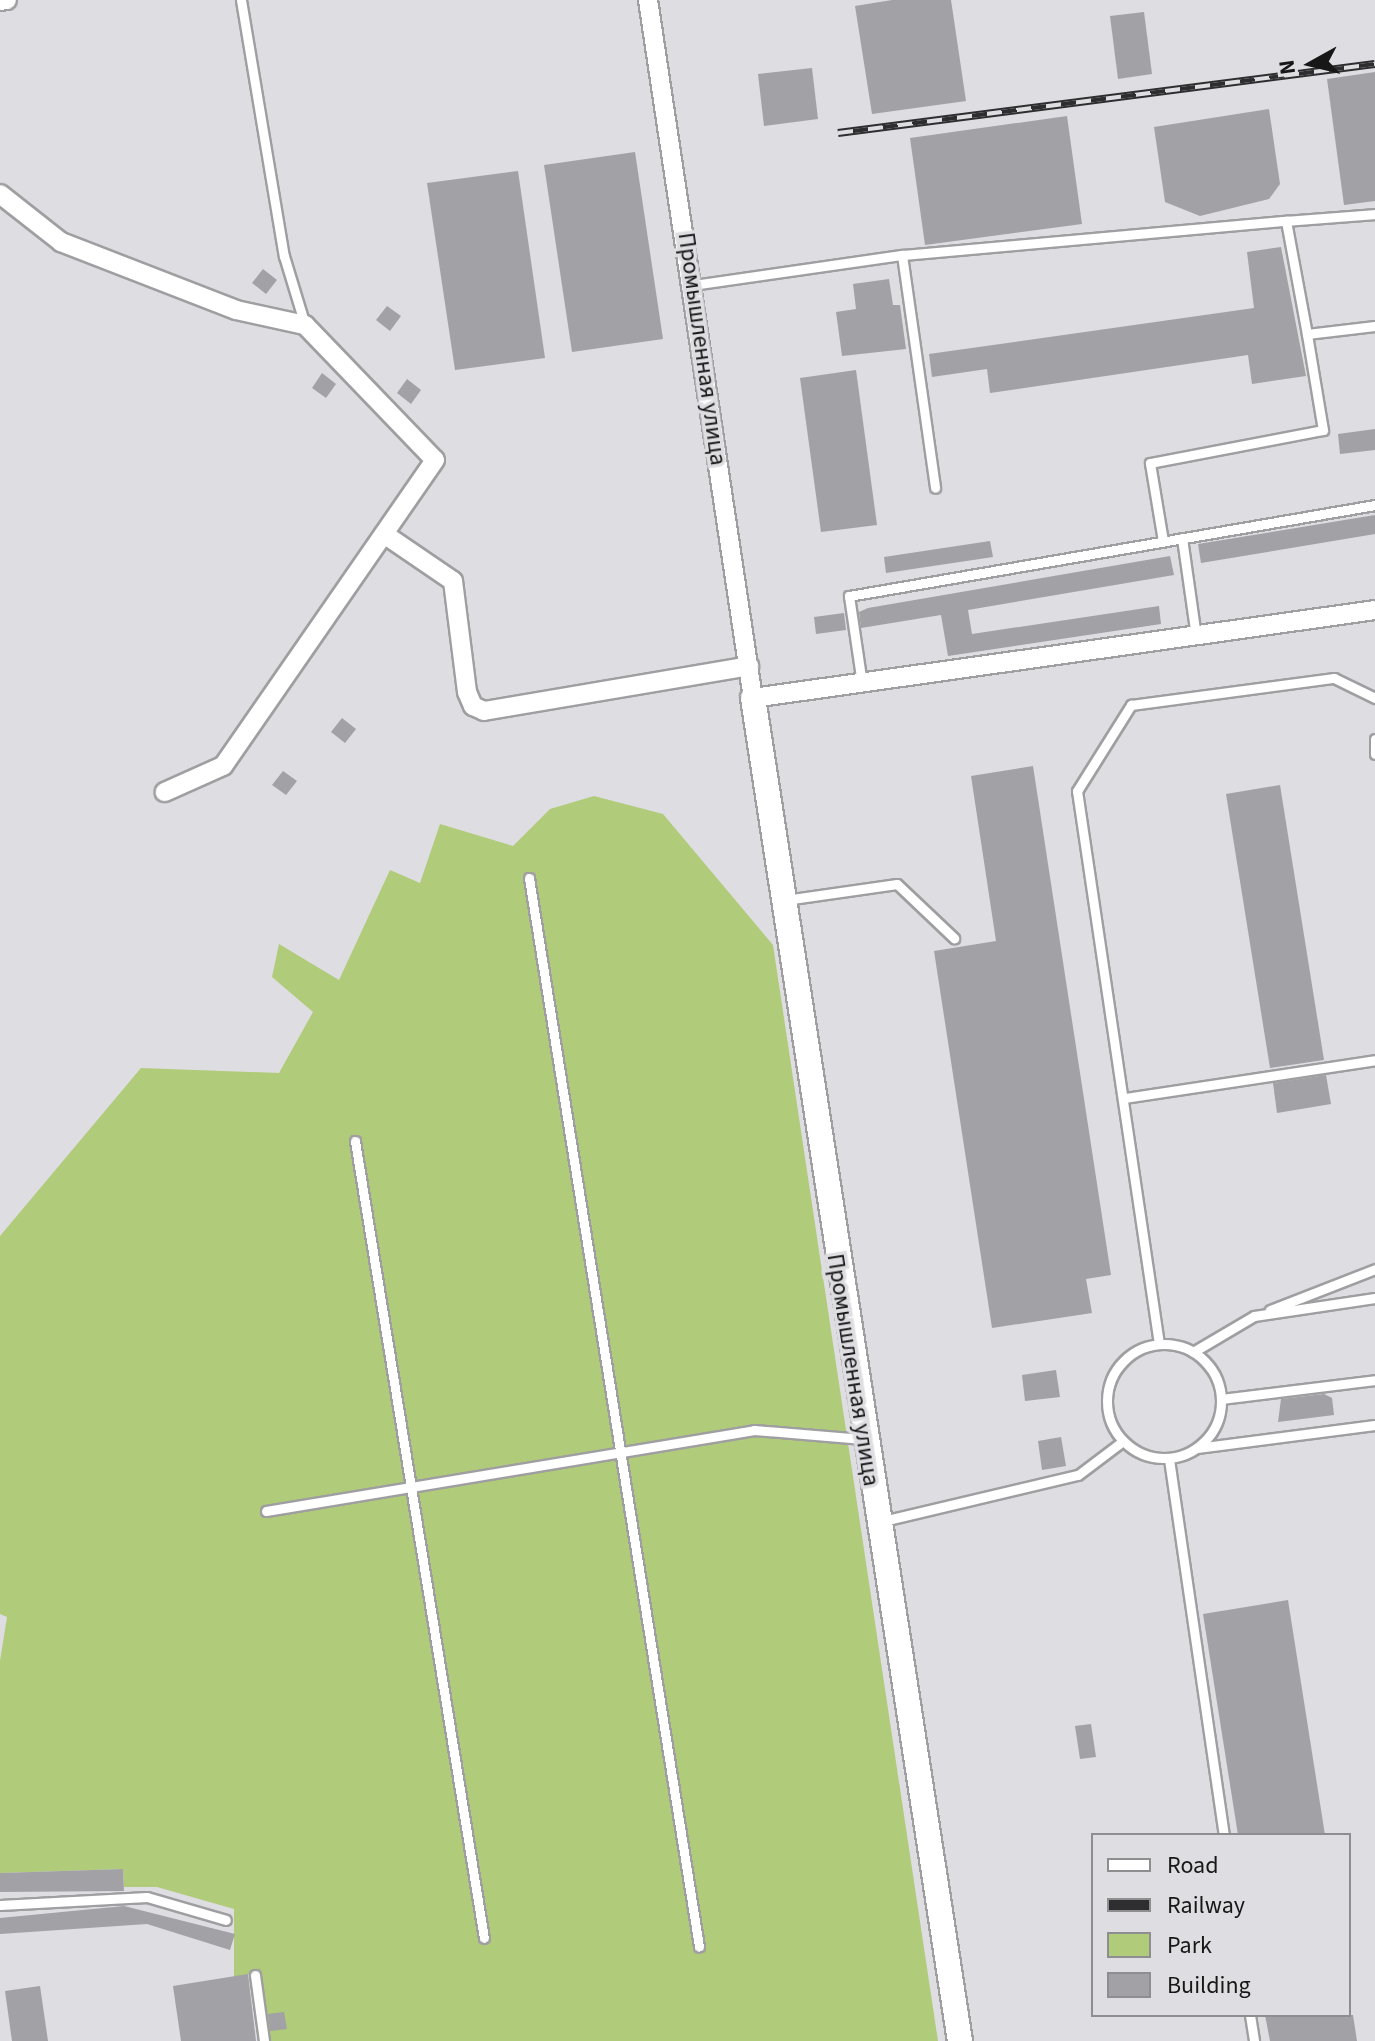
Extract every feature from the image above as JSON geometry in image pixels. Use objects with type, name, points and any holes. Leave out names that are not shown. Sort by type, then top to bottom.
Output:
[{"type":"street","points":[[0,1],[7,0]]},
{"type":"street","name":"Промышленная улица","points":[[648,0],[863,1439],[960,2041]]},
{"type":"street","points":[[0,194],[61,242],[236,310],[305,325],[435,460],[223,766],[165,792]]},
{"type":"street","points":[[384,534],[453,581],[467,692],[473,706],[484,711],[749,666]]},
{"type":"street","points":[[753,698],[1375,610]]},
{"type":"lane","points":[[241,0],[284,256],[305,325]]},
{"type":"lane","points":[[693,285],[902,255],[1375,214]]},
{"type":"lane","points":[[1163,541],[1150,463],[1323,430],[1286,221]]},
{"type":"lane","points":[[902,255],[935,488]]},
{"type":"lane","points":[[1307,334],[1375,326]]},
{"type":"lane","points":[[862,684],[849,596],[1375,505]]},
{"type":"lane","points":[[1182,538],[1196,636]]},
{"type":"lane","points":[[1159,1344],[1125,1098],[1077,791],[1131,705],[1334,678],[1375,698]]},
{"type":"lane","points":[[1375,739],[1375,754]]},
{"type":"lane","points":[[529,878],[624,1450],[699,1947]]},
{"type":"lane","points":[[781,900],[897,884],[954,938]]},
{"type":"lane","points":[[1125,1098],[1375,1060]]},
{"type":"lane","points":[[355,1141],[484,1938]]},
{"type":"lane","points":[[1193,1352],[1254,1316],[1375,1269]]},
{"type":"lane","points":[[1254,1316],[1375,1298]]},
{"type":"lane","points":[[1197,1448],[1219,1418],[1221,1399],[1216,1377],[1193,1352],[1159,1344],[1129,1356],[1110,1381],[1108,1413],[1123,1441],[1144,1455],[1169,1459],[1197,1448],[1375,1425]]},
{"type":"lane","points":[[1221,1399],[1375,1380]]},
{"type":"lane","points":[[266,1511],[754,1430],[863,1439]]},
{"type":"lane","points":[[876,1523],[1078,1475],[1123,1441]]},
{"type":"lane","points":[[1169,1459],[1224,1833]]},
{"type":"lane","points":[[0,1905],[147,1897],[226,1920]]},
{"type":"lane","points":[[255,1975],[264,2041]]},
{"type":"lane","points":[[1250,2017],[1254,2041]]},
{"type":"green space","points":[[594,796],[663,814],[773,945],[938,2041],[261,2041],[251,1974],[234,1977],[234,1909],[157,1887],[124,1887],[123,1869],[0,1873],[0,1661],[7,1617],[0,1614],[0,1236],[141,1068],[279,1073],[313,1012],[272,977],[279,944],[339,980],[390,870],[420,883],[440,824],[513,846],[550,809]]},
{"type":"building","points":[[892,0],[951,0],[966,101],[872,114],[855,6]]},
{"type":"building","points":[[1144,12],[1152,74],[1118,79],[1110,16]]},
{"type":"building","points":[[812,68],[818,119],[764,126],[758,74]]},
{"type":"building","points":[[1375,72],[1375,201],[1344,205],[1327,79]]},
{"type":"building","points":[[1269,109],[1280,184],[1269,199],[1200,216],[1165,202],[1154,127]]},
{"type":"building","points":[[1067,116],[1082,224],[925,245],[910,138]]},
{"type":"building","points":[[635,152],[663,339],[572,352],[544,165]]},
{"type":"building","points":[[518,171],[545,358],[455,370],[427,183]]},
{"type":"building","points":[[1281,247],[1306,376],[1252,384],[1248,355],[990,393],[987,369],[932,377],[929,354],[1254,308],[1247,252]]},
{"type":"building","points":[[263,269],[277,280],[266,294],[252,283]]},
{"type":"building","points":[[889,279],[893,305],[900,305],[906,349],[842,356],[836,312],[856,309],[853,284]]},
{"type":"building","points":[[387,306],[401,316],[390,331],[376,320]]},
{"type":"building","points":[[856,370],[877,525],[821,532],[800,378]]},
{"type":"building","points":[[322,373],[336,384],[326,398],[312,388]]},
{"type":"building","points":[[407,379],[421,390],[411,404],[397,393]]},
{"type":"building","points":[[1375,429],[1375,450],[1340,454],[1338,434]]},
{"type":"building","points":[[1375,515],[1375,534],[1201,563],[1198,544]]},
{"type":"building","points":[[990,541],[993,557],[886,573],[884,557]]},
{"type":"building","points":[[1170,556],[1174,575],[968,610],[972,634],[1159,606],[1161,624],[948,656],[941,615],[861,628],[859,612],[868,608]]},
{"type":"building","points":[[844,613],[846,630],[816,634],[814,617]]},
{"type":"building","points":[[342,718],[356,729],[345,743],[331,732]]},
{"type":"building","points":[[1033,766],[1111,1275],[1086,1279],[1092,1313],[992,1328],[934,951],[996,941],[971,776]]},
{"type":"building","points":[[283,771],[297,781],[286,795],[272,785]]},
{"type":"building","points":[[1280,785],[1324,1060],[1270,1068],[1226,794]]},
{"type":"building","points":[[1326,1075],[1331,1104],[1277,1113],[1273,1083]]},
{"type":"building","points":[[1056,1370],[1060,1397],[1025,1401],[1022,1375]]},
{"type":"building","points":[[1324,1394],[1332,1398],[1334,1415],[1278,1422],[1281,1399]]},
{"type":"building","points":[[1061,1437],[1066,1466],[1042,1470],[1038,1441]]},
{"type":"building","points":[[1288,1600],[1325,1833],[1238,1833],[1203,1614]]},
{"type":"building","points":[[1091,1724],[1096,1757],[1080,1759],[1075,1726]]},
{"type":"building","points":[[123,1869],[124,1891],[0,1892],[0,1873]]},
{"type":"building","points":[[124,1906],[235,1934],[230,1950],[147,1924],[0,1934],[0,1918]]},
{"type":"building","points":[[248,1974],[256,2041],[181,2041],[173,1986]]},
{"type":"building","points":[[40,1986],[48,2041],[12,2041],[5,1991]]},
{"type":"building","points":[[284,2012],[287,2029],[270,2031],[268,2014]]},
{"type":"building","points":[[1353,2015],[1357,2041],[1270,2041],[1265,2017]]},
{"type":"railway","points":[[838,133],[1375,64]]}]
